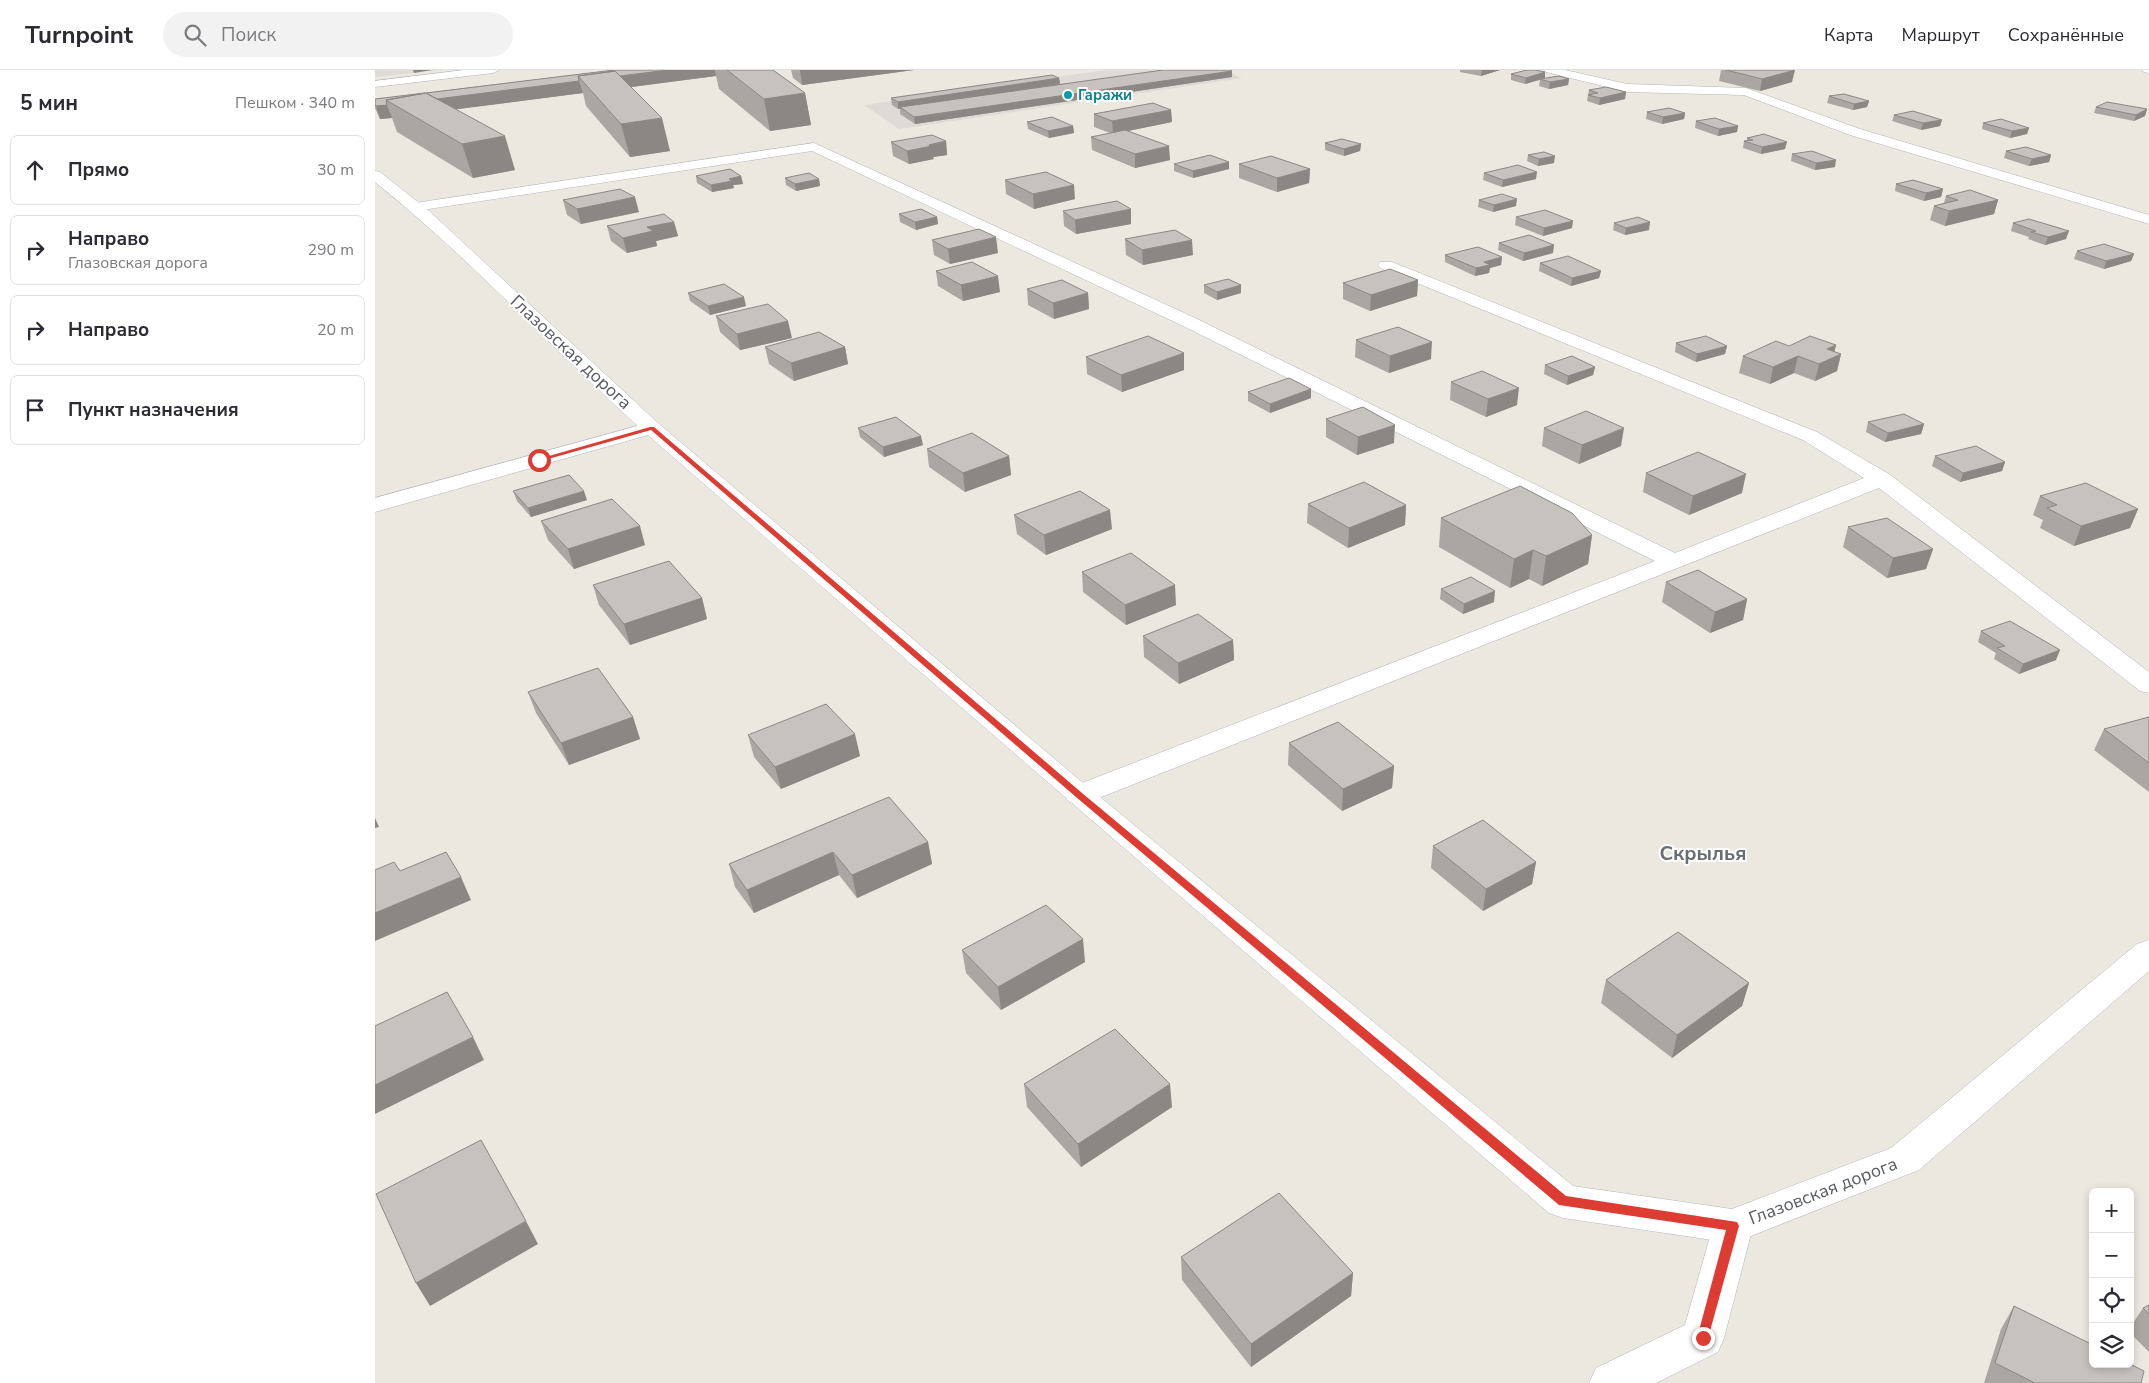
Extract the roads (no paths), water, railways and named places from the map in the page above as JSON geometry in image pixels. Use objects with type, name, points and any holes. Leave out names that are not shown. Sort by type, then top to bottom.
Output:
[{"type":"street","points":[[375,84],[493,70]]},
{"type":"street","points":[[1550,70],[1627,88],[1746,92],[1855,132],[2149,220]]},
{"type":"street","points":[[415,207],[814,147],[1187,321],[1674,562]]},
{"type":"street","name":"Глазовская дорога","points":[[375,175],[424,214],[652,428],[1079,795],[1563,1201],[1733,1226],[1905,1159],[2149,952]]},
{"type":"street","points":[[1386,265],[1811,436],[1881,479],[2149,684]]},
{"type":"street","points":[[375,505],[652,428]]},
{"type":"street","points":[[1079,795],[1881,479]]},
{"type":"street","points":[[1611,1383],[1703,1338],[1733,1226]]},
{"type":"place","name":"Гаражи","points":[[1068,95]]},
{"type":"district","name":"Скрылья","points":[[1703,853]]}]
